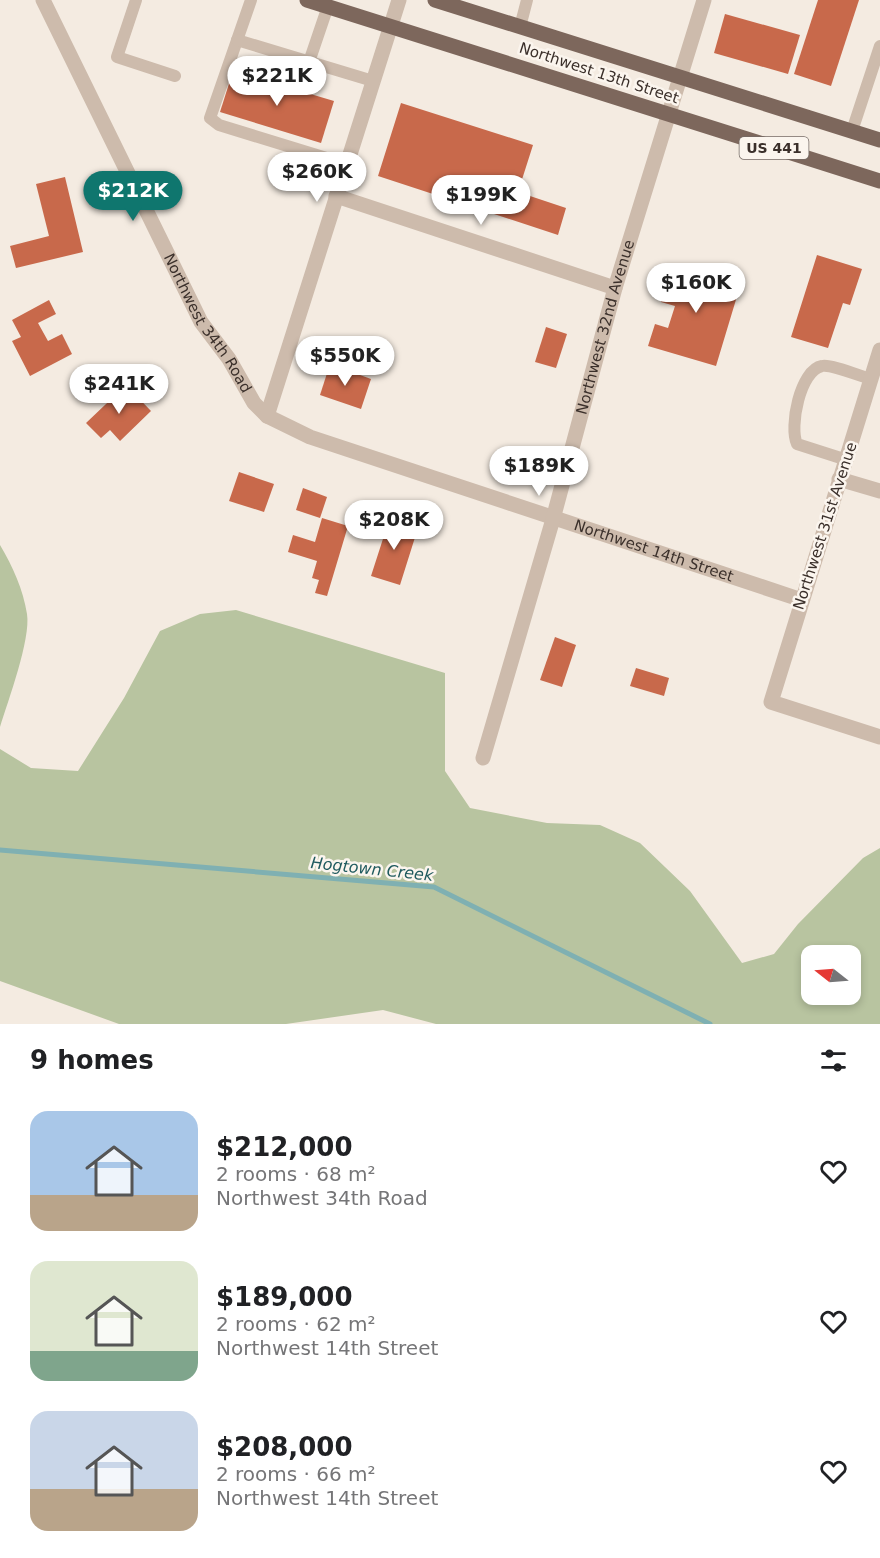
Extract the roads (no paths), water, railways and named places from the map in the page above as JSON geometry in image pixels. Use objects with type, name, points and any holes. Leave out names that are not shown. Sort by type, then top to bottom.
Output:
[{"type":"main road","name":"Northwest 13th Street","points":[[308,0],[880,181]]},
{"type":"main road","name":"Northwest 13th Street","points":[[435,0],[880,140]]},
{"type":"street","name":"Northwest 34th Road","points":[[43,0],[201,322],[229,359],[254,403],[267,416]]},
{"type":"street","points":[[267,416],[399,0]]},
{"type":"street","name":"Northwest 32nd Avenue","points":[[483,758],[553,519],[615,288],[704,0]]},
{"type":"street","points":[[336,196],[615,288]]},
{"type":"street","name":"Northwest 31st Avenue","points":[[880,350],[771,702],[880,736]]},
{"type":"street","name":"Northwest 14th Street","points":[[267,416],[310,437],[802,600]]},
{"type":"street","points":[[839,479],[880,491]]},
{"type":"lane","points":[[136,0],[117,57],[175,76]]},
{"type":"lane","points":[[251,0],[210,118],[219,125],[346,164]]},
{"type":"lane","points":[[520,27],[526,0]]},
{"type":"lane","points":[[309,62],[328,6]]},
{"type":"lane","points":[[237,40],[373,81]]},
{"type":"lane","points":[[852,131],[880,46]]},
{"type":"lane","points":[[847,460],[797,444],[792,435],[794,418],[807,375],[815,369],[824,365],[871,379]]},
{"type":"waterway","name":"Hogtown Creek","points":[[0,850],[434,887],[710,1024]]}]
